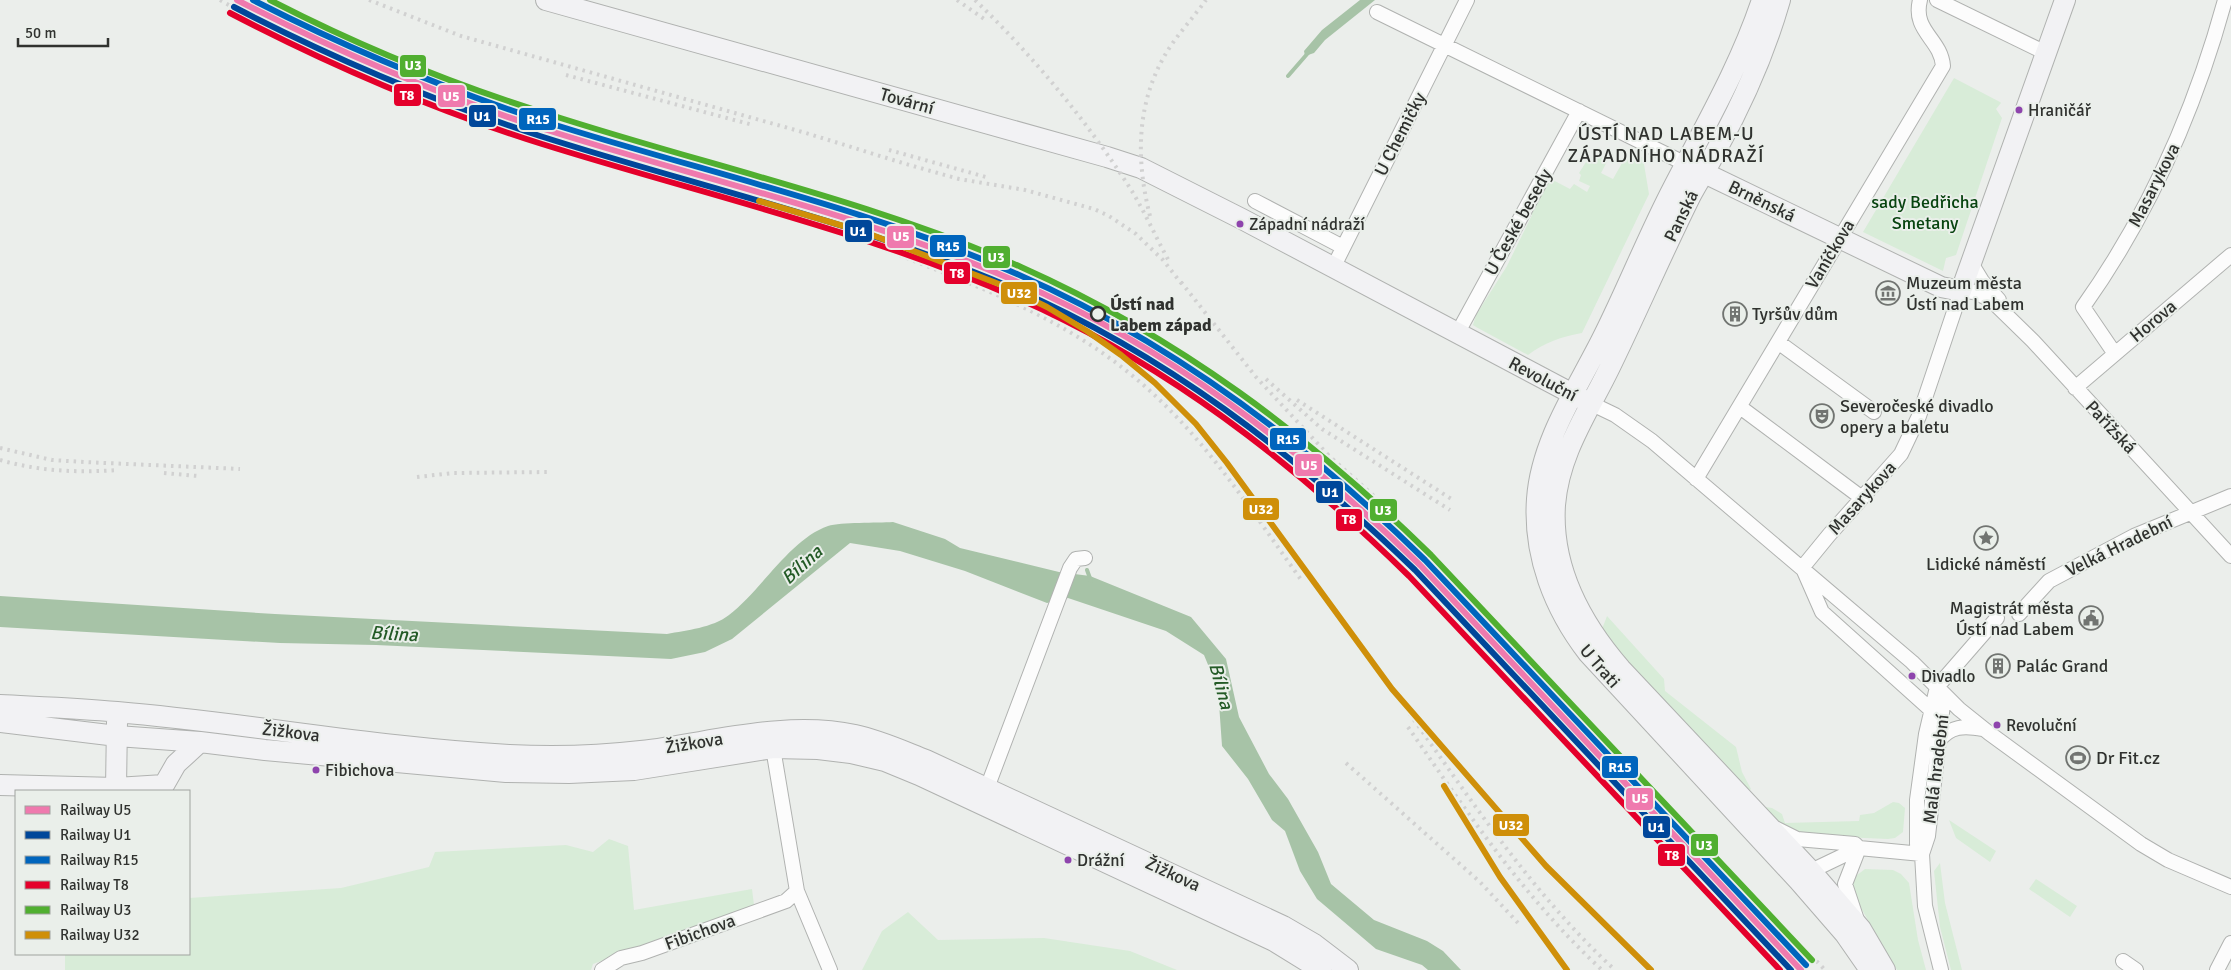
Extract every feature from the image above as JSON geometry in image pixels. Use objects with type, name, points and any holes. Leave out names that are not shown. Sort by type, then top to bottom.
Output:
[{"type":"street","name":"Tovární","points":[[546,0],[1107,157],[1141,168],[1258,227]]},
{"type":"street","name":"U Chemičky","points":[[1333,268],[1467,0]]},
{"type":"street","name":"Panská","points":[[1581,399],[1611,321],[1653,229],[1695,168],[1762,0]]},
{"type":"street","name":"Panská","points":[[1695,168],[1718,149],[1757,66],[1780,0]]},
{"type":"street","name":"Vaníčkova","points":[[1696,479],[1943,66],[1941,56],[1921,24],[1918,12],[1920,0]]},
{"type":"street","points":[[1937,0],[2046,53]]},
{"type":"street","name":"Masarykova","points":[[1802,568],[1901,454],[1910,440],[1971,262],[2065,0]]},
{"type":"street","name":"Masarykova","points":[[2115,354],[2083,307],[2131,231],[2172,154],[2211,52],[2225,0]]},
{"type":"street","name":"Brněnská","points":[[1377,12],[1840,239],[1941,287],[1961,291]]},
{"type":"street","name":"U České besedy","points":[[1457,334],[1579,111]]},
{"type":"street","points":[[1255,201],[1343,247]]},
{"type":"street","name":"Revoluční","points":[[1258,227],[1457,334],[1615,415],[1633,427],[1912,662],[1959,709],[2141,844],[2176,863],[2231,887]]},
{"type":"street","name":"Horova","points":[[2075,388],[2231,255]]},
{"type":"street","name":"Pařížská","points":[[1971,262],[1982,281],[2032,341]]},
{"type":"street","name":"Pařížská","points":[[1961,291],[1974,292],[1991,300],[2032,341],[2231,556]]},
{"type":"street","points":[[1778,342],[1874,412]]},
{"type":"street","name":"U Trati","points":[[1581,399],[1560,475],[1555,506],[1558,549],[1571,593],[1580,614],[1607,652],[1767,824],[1870,970]]},
{"type":"street","name":"U Trati","points":[[1581,399],[1548,450],[1537,498],[1538,534],[1541,554],[1560,611],[1576,638],[1600,668],[1805,876],[1861,929]]},
{"type":"street","points":[[1740,407],[1862,498]]},
{"type":"street","name":"Velká Hradební","points":[[2019,614],[2050,581],[2134,536],[2231,496]]},
{"type":"street","points":[[984,796],[1049,619],[1070,568],[1076,559],[1085,558]]},
{"type":"street","name":"Revoluční","points":[[1802,568],[1816,603],[1822,612],[1930,709]]},
{"type":"street","points":[[1930,709],[1940,691],[1997,618]]},
{"type":"street","name":"Malá hradební","points":[[1940,691],[1938,742],[1928,836],[1922,854],[1925,906],[1941,970]]},
{"type":"street","name":"Žižkova","points":[[0,704],[117,712],[400,746],[511,755],[570,755],[639,751],[772,731],[822,731],[855,735],[892,746],[984,796],[1274,940],[1321,970]]},
{"type":"street","name":"Malá hradební","points":[[1922,854],[1917,844],[1918,800],[1930,709]]},
{"type":"street","points":[[116,788],[117,712]]},
{"type":"street","name":"Žižkova","points":[[0,722],[117,736],[200,742],[265,750],[506,772],[634,770],[773,748],[818,749],[851,753],[885,762],[984,796],[1283,926],[1314,944],[1343,966]]},
{"type":"street","points":[[1938,742],[1944,734],[1954,728],[1968,726],[1986,729]]},
{"type":"street","points":[[0,785],[116,788],[164,785],[176,764],[200,742]]},
{"type":"street","points":[[773,748],[797,891],[830,970]]},
{"type":"street","name":"U Trati","points":[[1767,824],[1797,840],[1854,844],[1859,848],[1922,854]]},
{"type":"street","points":[[1805,876],[1859,848]]},
{"type":"street","name":"U Trati","points":[[1859,848],[1845,884],[1861,929],[1885,970]]},
{"type":"street","name":"Fibichova","points":[[602,970],[621,958],[642,953],[786,901],[797,891]]},
{"type":"street","points":[[2217,970],[2231,943]]},
{"type":"street","points":[[2123,960],[2136,970]]},
{"type":"green space","name":"sady Bedřicha Smetany","points":[[1954,78],[2000,102],[1996,109],[2002,118],[1956,255],[1946,258],[1943,271],[1863,232]]},
{"type":"green space","points":[[1630,149],[1643,158],[1649,194],[1582,333],[1554,341],[1528,355],[1473,325],[1476,315],[1507,266],[1532,215],[1530,211],[1549,178],[1570,189],[1574,184],[1587,192],[1590,186],[1579,181],[1581,175],[1579,173],[1586,162],[1588,163],[1593,150],[1609,158],[1601,173],[1613,179]]},
{"type":"green space","points":[[1607,616],[1664,679],[1665,691],[1736,747],[1742,772],[1751,789],[1747,793],[1605,640],[1602,629]]},
{"type":"green space","points":[[1893,802],[1899,803],[1905,808],[1903,832],[1895,838],[1888,839],[1795,835],[1790,833],[1759,806],[1772,808],[1782,814],[1785,823],[1859,821],[1860,815],[1874,813]]},
{"type":"green space","points":[[1949,820],[1996,851],[1990,862],[1956,838]]},
{"type":"green space","points":[[609,839],[628,846],[634,910],[752,889],[754,905],[593,964],[591,970],[65,970],[65,955],[190,955],[190,898],[341,888],[429,867],[435,852],[566,845],[593,852]]},
{"type":"green space","points":[[1940,863],[1945,903],[1962,970],[1951,970],[1940,927],[1934,871]]},
{"type":"green space","points":[[1865,869],[1893,870],[1901,874],[1909,883],[1918,940],[1926,970],[1897,970],[1854,896],[1853,878]]},
{"type":"green space","points":[[2036,879],[2077,906],[2070,917],[2029,889]]},
{"type":"green space","points":[[908,912],[938,940],[1044,938],[1130,951],[1177,970],[862,970],[882,931]]},
{"type":"water","points":[[1360,0],[1375,0],[1325,40],[1314,53],[1305,56],[1304,51],[1322,30]]},
{"type":"water","name":"Bílina","points":[[893,522],[945,539],[960,548],[1059,572],[1090,576],[1191,617],[1226,659],[1239,717],[1269,774],[1288,799],[1318,852],[1331,884],[1374,920],[1427,941],[1443,951],[1461,970],[1428,970],[1422,965],[1376,949],[1317,899],[1300,871],[1285,831],[1272,820],[1248,779],[1222,746],[1218,689],[1204,655],[1166,631],[1068,598],[1047,603],[965,571],[900,551],[850,543],[732,639],[705,652],[671,659],[376,645],[280,643],[0,627],[0,596],[275,614],[667,634],[707,626],[729,615],[741,605],[801,542],[828,526],[850,523]]},
{"type":"waterway","points":[[1288,76],[1308,53]]},
{"type":"waterway","points":[[1087,570],[1091,581]]},
{"type":"railway","points":[[220,0],[332,57],[448,106],[527,133],[700,183],[775,207],[957,278],[1049,320],[1107,356],[1159,399],[1224,473],[1302,581]]},
{"type":"railway","points":[[369,0],[461,36],[806,133],[959,179],[1025,190],[1094,209],[1109,216],[1136,234],[1163,260],[1185,288]]},
{"type":"railway","points":[[957,0],[987,21]]},
{"type":"railway","points":[[975,0],[1018,43],[1077,113],[1130,188],[1170,263]]},
{"type":"railway","points":[[1150,216],[1142,175],[1141,154],[1141,134],[1148,94],[1155,74],[1169,48],[1206,0]]},
{"type":"railway","points":[[566,75],[753,125]]},
{"type":"railway","points":[[889,150],[986,177]]},
{"type":"railway","points":[[1181,282],[1256,377],[1332,459]]},
{"type":"railway","points":[[1266,379],[1322,429],[1450,510]]},
{"type":"railway","points":[[1297,400],[1453,500]]},
{"type":"railway","points":[[0,448],[52,460],[240,469]]},
{"type":"railway","points":[[1327,454],[1415,536],[1825,970]]},
{"type":"railway","points":[[0,460],[29,467],[58,470],[117,470]]},
{"type":"railway","points":[[417,477],[453,473],[549,472]]},
{"type":"railway","points":[[164,473],[198,476]]},
{"type":"railway","points":[[1383,514],[1422,555]]},
{"type":"railway","points":[[1392,689],[1524,871],[1583,939],[1615,970]]},
{"type":"railway","points":[[1408,727],[1498,854],[1548,914],[1602,970]]},
{"type":"railway","points":[[1346,763],[1480,882],[1519,924]]},
{"type":"rail line","name":"U5","points":[[237,0],[312,37],[388,71],[465,102],[544,129],[780,198],[898,236],[1013,280],[1125,336],[1230,404],[1279,441],[1328,481],[1420,565],[1801,970]]},
{"type":"rail line","name":"R15","points":[[253,0],[360,51],[471,96],[546,122],[843,210],[960,250],[1074,301],[1183,363],[1234,398],[1332,475],[1425,560],[1806,965]]},
{"type":"rail line","name":"U3","points":[[270,0],[337,33],[406,63],[477,90],[607,132],[786,184],[905,222],[963,243],[1021,267],[1079,295],[1188,357],[1239,392],[1338,469],[1431,555],[1812,960]]},
{"type":"rail line","name":"U1","points":[[234,7],[346,61],[422,93],[500,122],[599,154],[835,224],[951,263],[1065,312],[1173,374],[1225,409],[1323,486],[1415,570],[1791,970]]},
{"type":"rail line","name":"T8","points":[[230,13],[306,51],[383,85],[502,131],[807,222],[937,266],[1001,291],[1064,320],[1158,373],[1247,434],[1330,503],[1409,576],[1780,970]]},
{"type":"rail line","name":"U32","points":[[759,201],[867,233],[1004,286],[1047,307],[1087,331],[1121,355],[1155,383],[1196,424],[1227,463],[1392,689],[1546,866],[1651,970]]},
{"type":"rail line","name":"U32","points":[[1444,786],[1500,877],[1567,970]]},
{"type":"place","name":"Hraničář","points":[[2019,110]]},
{"type":"place","name":"Západní nádraží","points":[[1240,224]]},
{"type":"place","name":"Muzeum města Ústí nad Labem","points":[[1888,293]]},
{"type":"place","name":"Ústí nad Labem západ","points":[[1098,314]]},
{"type":"place","name":"Tyršův dům","points":[[1735,314]]},
{"type":"place","name":"Severočeské divadlo opery a baletu","points":[[1822,416]]},
{"type":"place","name":"Lidické náměstí","points":[[1986,538]]},
{"type":"place","name":"Magistrát města Ústí nad Labem","points":[[2091,618]]},
{"type":"place","name":"Palác Grand","points":[[1998,666]]},
{"type":"place","name":"Divadlo","points":[[1912,676]]},
{"type":"place","name":"Revoluční","points":[[1997,725]]},
{"type":"place","name":"Dr Fit.cz","points":[[2078,758]]},
{"type":"place","name":"Fibichova","points":[[316,770]]},
{"type":"place","name":"Drážní","points":[[1068,860]]},
{"type":"district","name":"ÚSTÍ NAD LABEM-U ZÁPADNÍHO NÁDRAŽÍ","points":[[1666,145]]}]
